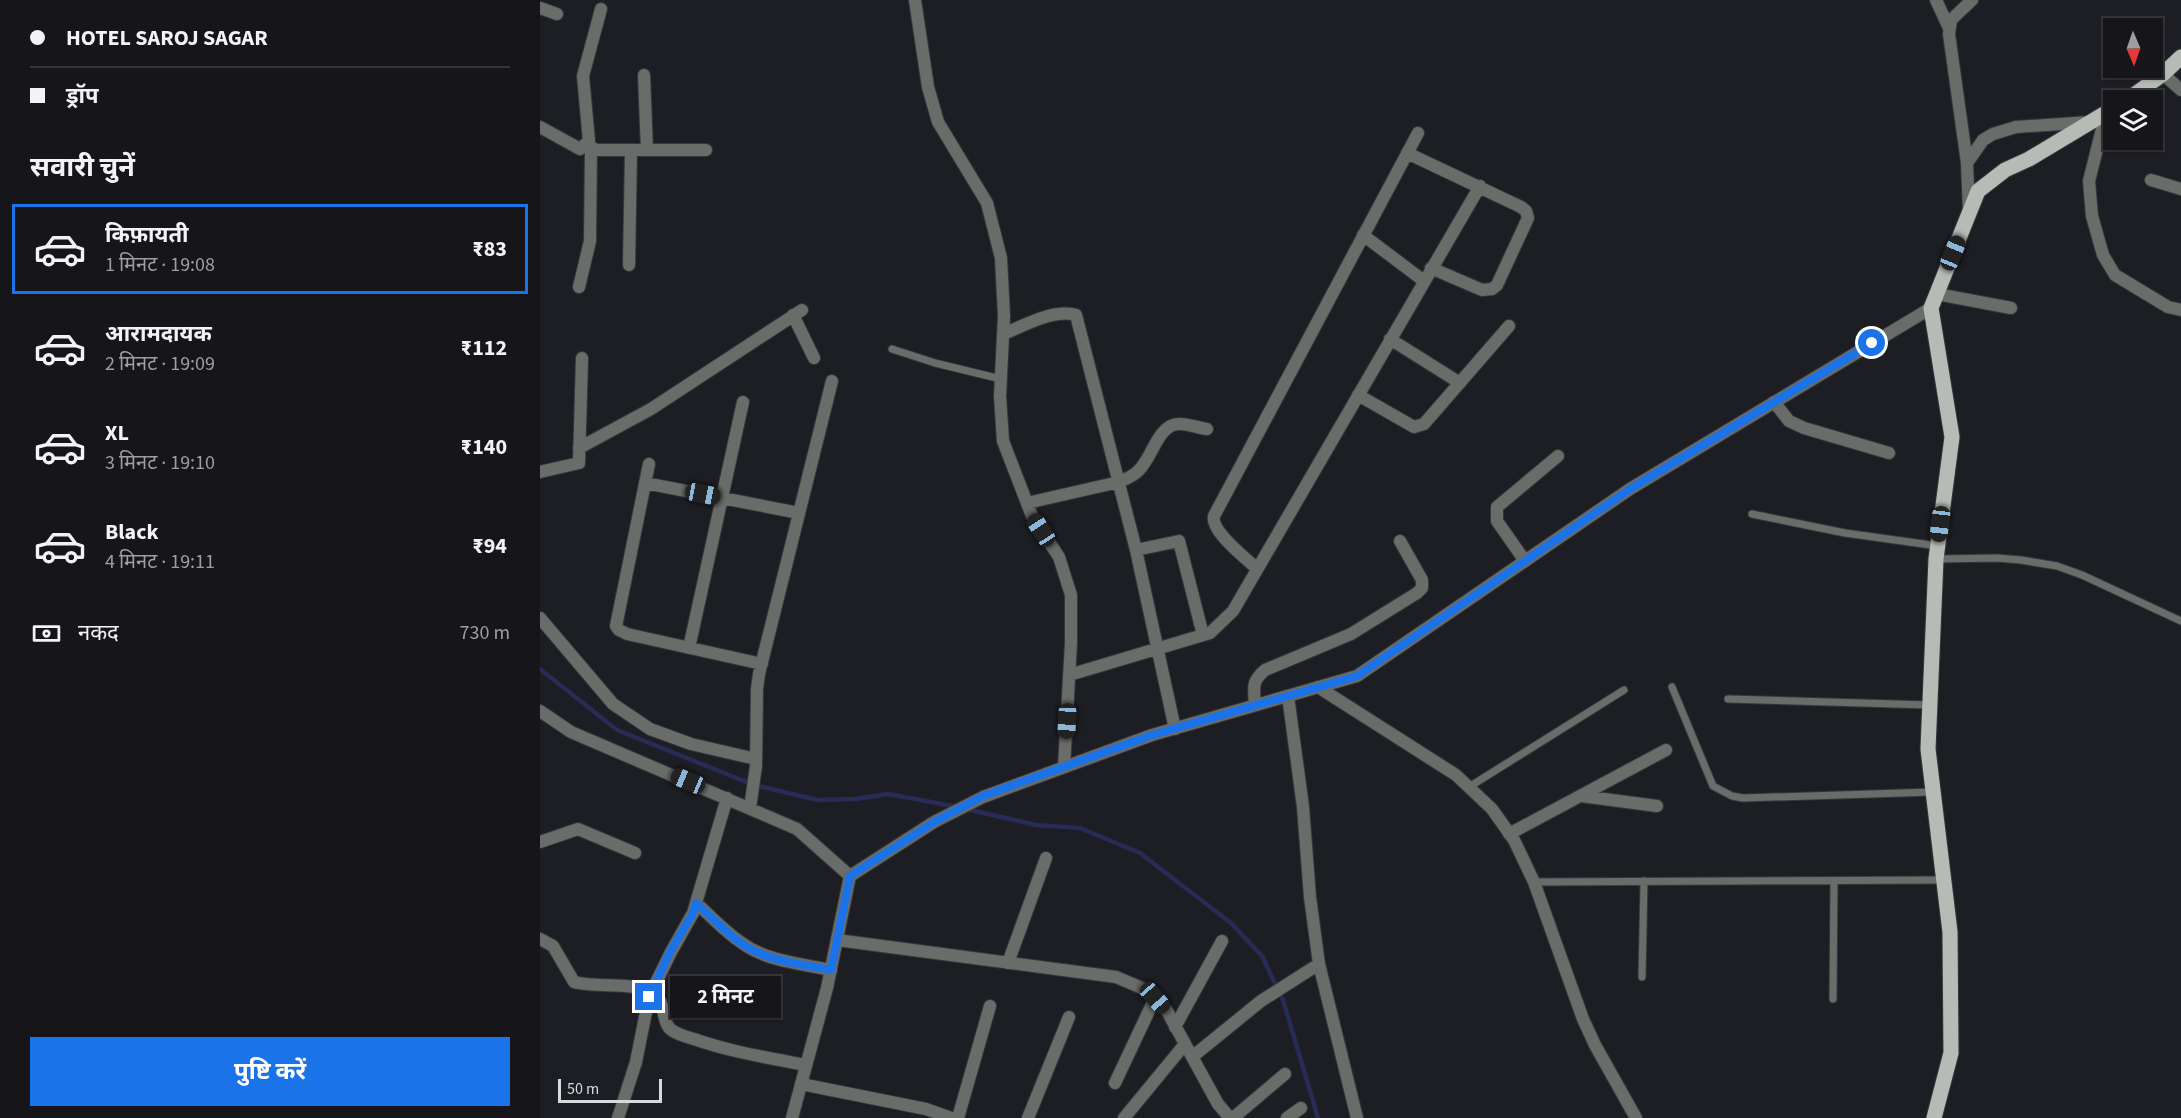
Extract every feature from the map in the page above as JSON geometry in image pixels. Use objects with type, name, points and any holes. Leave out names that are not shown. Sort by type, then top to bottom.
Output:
[{"type":"main road","points":[[2163,74],[2181,57]]},
{"type":"main road","points":[[2141,90],[2157,78]]},
{"type":"main road","points":[[1934,1118],[1951,1053],[1950,932],[1928,748],[1929,705],[1937,553],[1952,437],[1934,301],[1978,191],[2005,170],[2030,159],[2103,115]]},
{"type":"street","points":[[915,0],[928,87],[938,122],[987,203],[1001,258],[1003,441],[1032,516],[1059,557],[1071,595],[1064,767]]},
{"type":"street","points":[[1936,0],[1949,28],[1967,163],[1969,213]]},
{"type":"street","points":[[1949,28],[1951,20],[1971,0]]},
{"type":"street","points":[[540,8],[557,14]]},
{"type":"street","points":[[579,287],[590,241],[592,219],[589,141],[583,76],[600,9]]},
{"type":"street","points":[[2163,74],[2181,90]]},
{"type":"street","points":[[644,75],[646,150]]},
{"type":"street","points":[[1967,163],[1983,140],[1993,134],[2016,127],[2091,122]]},
{"type":"street","points":[[540,128],[580,149],[588,146],[596,150],[706,150]]},
{"type":"street","points":[[1257,569],[1217,531],[1212,521],[1418,133]]},
{"type":"street","points":[[2103,134],[2089,181],[2092,216],[2103,255],[2115,275],[2168,307],[2181,309]]},
{"type":"street","points":[[629,265],[631,150]]},
{"type":"street","points":[[1407,153],[1521,207],[1526,211],[1528,218],[1497,285],[1492,289],[1482,290],[1431,268]]},
{"type":"street","points":[[2151,180],[2181,189]]},
{"type":"street","points":[[1069,675],[1210,633],[1233,610],[1480,186]]},
{"type":"street","points":[[1363,235],[1424,281]]},
{"type":"street","points":[[792,1118],[831,970],[850,876],[934,822],[983,796],[1175,729],[1357,676],[1630,489],[1934,301],[2011,308]]},
{"type":"street","points":[[1003,334],[1057,314],[1068,312],[1076,315],[1136,550],[1175,729]]},
{"type":"street","points":[[579,448],[651,409],[798,313],[814,358]]},
{"type":"street","points":[[1358,395],[1413,427],[1419,427],[1509,326]]},
{"type":"street","points":[[1390,339],[1460,382]]},
{"type":"street","points":[[540,472],[579,463],[582,358]]},
{"type":"street","points":[[750,808],[756,762],[757,689],[832,381]]},
{"type":"street","points":[[689,648],[743,402]]},
{"type":"street","points":[[1774,402],[1789,422],[1889,453]]},
{"type":"street","points":[[1027,503],[1119,482],[1139,471],[1164,432],[1171,426],[1179,423],[1207,429]]},
{"type":"street","points":[[1525,561],[1497,520],[1497,507],[1558,456]]},
{"type":"street","points":[[649,464],[616,626],[627,634],[762,664]]},
{"type":"street","points":[[645,483],[799,513]]},
{"type":"street","points":[[1136,550],[1179,541],[1203,635]]},
{"type":"street","points":[[1255,705],[1254,684],[1257,677],[1265,670],[1351,634],[1422,588],[1422,580],[1400,541]]},
{"type":"street","points":[[540,618],[613,704],[650,729],[691,744],[756,762]]},
{"type":"street","points":[[1318,687],[1456,775],[1492,809],[1509,834],[1534,882],[1583,1019],[1636,1118]]},
{"type":"street","points":[[1288,696],[1303,807],[1310,897],[1319,964],[1357,1118]]},
{"type":"street","points":[[540,711],[570,732],[797,829],[850,876]]},
{"type":"street","points":[[1509,834],[1666,750]]},
{"type":"street","points":[[1581,796],[1657,806]]},
{"type":"street","points":[[618,1118],[636,1062],[651,992],[670,952],[693,913],[727,798]]},
{"type":"street","points":[[540,842],[578,829],[635,853]]},
{"type":"street","points":[[1008,963],[1046,858]]},
{"type":"street","points":[[696,903],[742,944],[753,950],[771,957],[831,970]]},
{"type":"street","points":[[540,939],[553,946],[574,982],[626,986],[651,992],[662,1002],[666,1023],[673,1031],[717,1047],[806,1065]]},
{"type":"street","points":[[837,939],[1116,977],[1149,991],[1167,1011],[1218,1104],[1232,1118],[1285,1074]]},
{"type":"street","points":[[1175,1027],[1222,941]]},
{"type":"street","points":[[1192,1057],[1261,1001],[1319,964]]},
{"type":"street","points":[[1115,1083],[1155,998]]},
{"type":"street","points":[[958,1118],[990,1006]]},
{"type":"street","points":[[1028,1118],[1069,1017]]},
{"type":"street","points":[[1125,1118],[1185,1044]]},
{"type":"street","points":[[801,1084],[926,1109],[951,1118]]},
{"type":"street","points":[[1287,1118],[1301,1108]]},
{"type":"lane","points":[[892,349],[935,363],[1001,379]]},
{"type":"lane","points":[[1752,514],[1937,553],[2021,560],[2057,566],[2082,575],[2181,621]]},
{"type":"lane","points":[[1672,687],[1713,786],[1732,796],[1743,798],[1933,792]]},
{"type":"lane","points":[[1469,787],[1624,690]]},
{"type":"lane","points":[[1728,699],[1929,705]]},
{"type":"lane","points":[[1534,882],[1944,880]]},
{"type":"lane","points":[[1642,977],[1644,881]]},
{"type":"lane","points":[[1833,999],[1834,881]]},
{"type":"waterway","points":[[540,669],[617,730],[754,785],[818,800],[856,799],[888,794],[958,807]]},
{"type":"waterway","points":[[966,809],[1036,825],[1080,828],[1140,853],[1231,923],[1262,956],[1283,1000],[1318,1118]]},
{"type":"route","points":[[649,997],[696,903],[742,944],[753,950],[771,957],[831,970],[850,876],[934,822],[983,796],[1152,735],[1357,676],[1630,489],[1872,343]]}]
